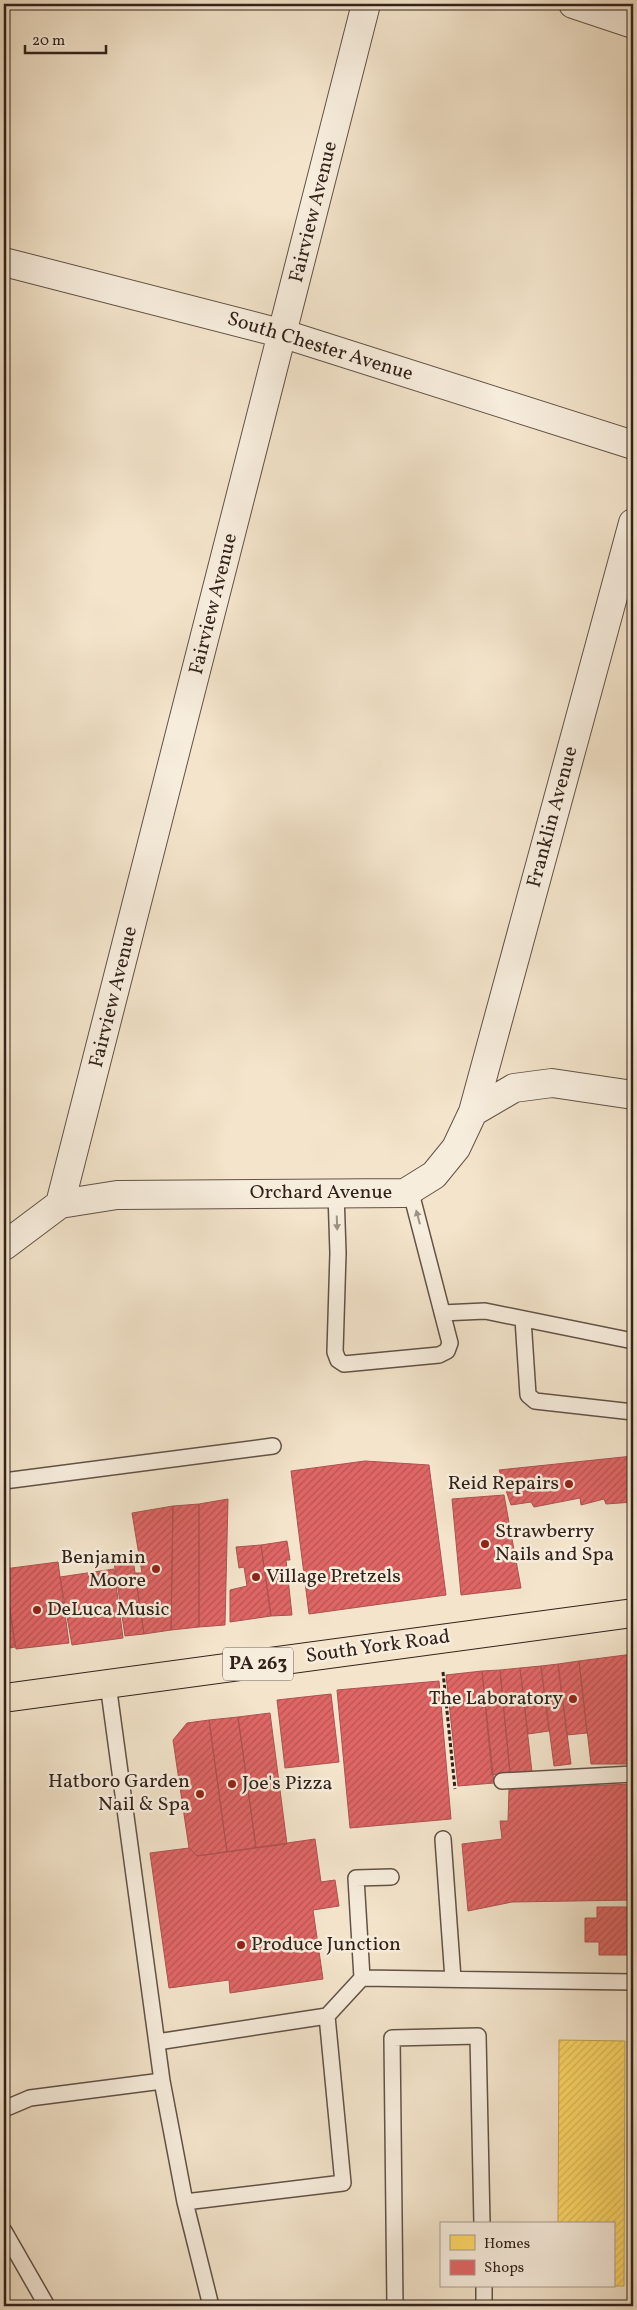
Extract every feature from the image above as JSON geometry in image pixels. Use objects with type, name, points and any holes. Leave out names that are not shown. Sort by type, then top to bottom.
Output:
[{"type":"highway","name":"South York Road","points":[[4,1698],[633,1613]]},
{"type":"street","name":"Fairview Avenue","points":[[60,1204],[284,334],[366,4]]},
{"type":"street","points":[[573,4],[633,24]]},
{"type":"street","name":"South Chester Avenue","points":[[4,262],[284,334],[633,445]]},
{"type":"street","name":"Franklin Avenue","points":[[473,1112],[633,523]]},
{"type":"street","points":[[473,1112],[514,1088],[552,1082],[633,1095]]},
{"type":"street","name":"Orchard Avenue","points":[[4,1246],[60,1204],[117,1195],[405,1193],[434,1175],[456,1148],[473,1112]]},
{"type":"lane","points":[[336,1193],[338,1254],[335,1352],[338,1360],[344,1364],[439,1355],[447,1351],[450,1343],[410,1190]]},
{"type":"lane","points":[[442,1313],[485,1311],[633,1341]]},
{"type":"lane","points":[[523,1319],[528,1395],[535,1401],[633,1412]]},
{"type":"lane","points":[[4,1481],[273,1446]]},
{"type":"lane","points":[[108,1684],[162,2081],[185,2202],[210,2306]]},
{"type":"lane","points":[[502,1781],[633,1774]]},
{"type":"lane","points":[[443,1839],[453,1979]]},
{"type":"lane","points":[[157,2042],[327,2016],[362,1978],[356,1878],[391,1877]]},
{"type":"lane","points":[[362,1978],[633,1982]]},
{"type":"lane","points":[[185,2202],[342,2183],[327,2016]]},
{"type":"lane","points":[[395,2306],[392,2038],[478,2036],[482,2222]]},
{"type":"lane","points":[[4,2109],[30,2098],[162,2081]]},
{"type":"lane","points":[[4,2231],[47,2306]]},
{"type":"lane","points":[[484,2288],[484,2306]]},
{"type":"path","points":[[443,1672],[454,1790]]},
{"type":"building: Homes","points":[[559,2040],[625,2041],[624,2286],[614,2286],[614,2222],[558,2222]]},
{"type":"building: Shops","name":"Reid Repairs","points":[[633,1456],[633,1502],[606,1504],[604,1499],[581,1505],[580,1498],[534,1507],[531,1502],[511,1505],[499,1470]]},
{"type":"building: Shops","points":[[365,1461],[429,1465],[446,1595],[309,1614],[291,1471]]},
{"type":"building: Shops","name":"Strawberry Nails and Spa","points":[[504,1495],[521,1588],[461,1595],[452,1499]]},
{"type":"building: Shops","points":[[228,1499],[225,1625],[199,1627],[199,1504]]},
{"type":"building: Shops","points":[[199,1504],[199,1627],[171,1630],[173,1506]]},
{"type":"building: Shops","name":"Benjamin Moore","points":[[173,1506],[171,1630],[144,1634],[135,1573],[142,1573],[132,1513]]},
{"type":"building: Shops","points":[[287,1541],[290,1560],[286,1560],[292,1615],[271,1616],[261,1545]]},
{"type":"building: Shops","name":"Village Pretzels","points":[[261,1545],[271,1616],[230,1622],[230,1590],[247,1586],[244,1567],[239,1568],[236,1547]]},
{"type":"building: Shops","points":[[133,1559],[144,1634],[125,1636],[114,1562]]},
{"type":"building: Shops","name":"DeLuca Music","points":[[58,1562],[69,1643],[16,1649],[4,1569]]},
{"type":"building: Shops","points":[[4,1568],[15,1647],[4,1649]]},
{"type":"building: Shops","points":[[114,1569],[123,1638],[72,1645],[60,1577]]},
{"type":"building: Shops","points":[[633,1654],[633,1764],[591,1764],[579,1661]]},
{"type":"building: Shops","name":"The Laboratory","points":[[579,1661],[587,1733],[567,1735],[558,1664]]},
{"type":"building: Shops","points":[[558,1664],[571,1764],[554,1766],[541,1666]]},
{"type":"building: Shops","points":[[541,1666],[549,1731],[528,1734],[520,1668]]},
{"type":"building: Shops","points":[[520,1668],[532,1772],[510,1773],[500,1670]]},
{"type":"building: Shops","points":[[500,1670],[510,1773],[492,1775],[482,1671]]},
{"type":"building: Shops","points":[[482,1671],[494,1783],[458,1786],[446,1675]]},
{"type":"building: Shops","points":[[439,1681],[451,1819],[350,1828],[337,1690]]},
{"type":"building: Shops","points":[[331,1694],[339,1762],[285,1768],[277,1700]]},
{"type":"building: Shops","points":[[270,1713],[287,1844],[256,1848],[238,1717]]},
{"type":"building: Shops","name":"Joe's Pizza","points":[[238,1717],[256,1848],[227,1852],[209,1720]]},
{"type":"building: Shops","name":"Hatboro Garden Nail & Spa","points":[[209,1720],[227,1852],[197,1856],[189,1848],[173,1740],[187,1723]]},
{"type":"building: Shops","points":[[633,1784],[633,1900],[512,1902],[468,1911],[462,1844],[502,1839],[500,1821],[508,1821],[509,1789]]},
{"type":"building: Shops","name":"Produce Junction","points":[[315,1839],[321,1882],[335,1880],[339,1906],[313,1910],[323,1979],[230,1993],[229,1980],[169,1988],[150,1853],[189,1848],[197,1856]]},
{"type":"building: Shops","points":[[597,1907],[633,1907],[633,1955],[599,1955],[599,1942],[585,1942],[585,1918],[597,1918]]},
{"type":"place","name":"Reid Repairs","points":[[569,1484]]},
{"type":"place","name":"Strawberry Nails and Spa","points":[[485,1544]]},
{"type":"place","name":"Benjamin Moore","points":[[156,1569]]},
{"type":"place","name":"Village Pretzels","points":[[256,1577]]},
{"type":"place","name":"DeLuca Music","points":[[37,1610]]},
{"type":"place","name":"The Laboratory","points":[[573,1699]]},
{"type":"place","name":"Joe's Pizza","points":[[232,1784]]},
{"type":"place","name":"Hatboro Garden Nail & Spa","points":[[200,1794]]},
{"type":"place","name":"Produce Junction","points":[[241,1945]]}]
